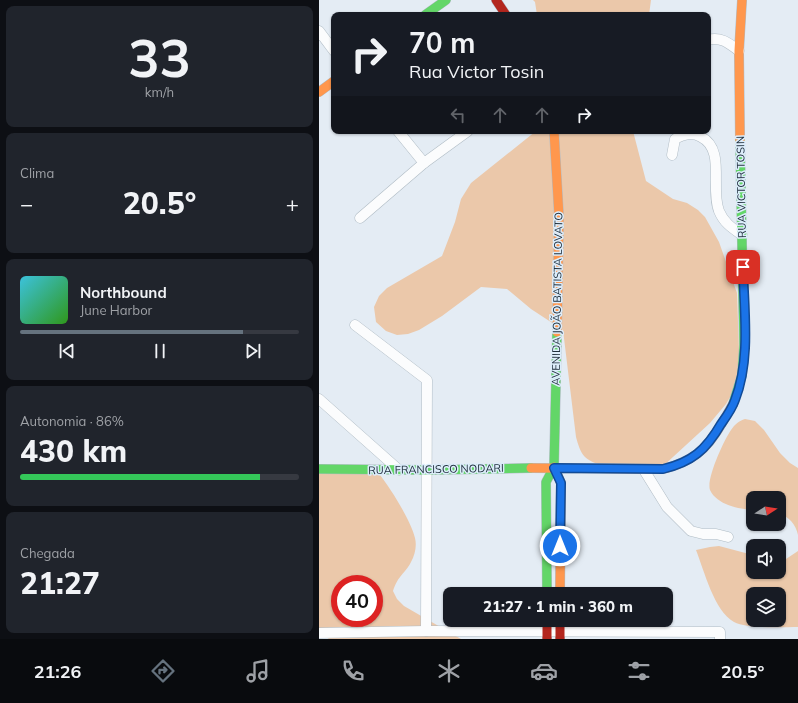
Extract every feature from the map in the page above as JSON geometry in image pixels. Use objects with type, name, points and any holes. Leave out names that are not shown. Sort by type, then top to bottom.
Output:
[{"type":"street","points":[[429,12],[446,0]]},
{"type":"street","points":[[496,0],[504,12]]},
{"type":"street","name":"RUA VICTOR TOSIN","points":[[554,468],[644,470],[663,469],[679,465],[697,455],[713,439],[735,401],[742,375],[744,346],[739,52],[742,0]]},
{"type":"street","points":[[319,30],[331,47]]},
{"type":"street","points":[[711,38],[726,41],[739,52]]},
{"type":"street","points":[[319,92],[331,83]]},
{"type":"street","points":[[400,134],[424,163]]},
{"type":"street","points":[[360,218],[424,163],[464,134]]},
{"type":"street","name":"AVENIDA JOÃO BATISTA LOVATO","points":[[554,134],[559,216],[554,468],[561,483],[560,587]]},
{"type":"street","points":[[671,155],[675,139],[685,134],[698,135],[708,140],[714,148],[716,192],[719,210],[726,224],[742,235]]},
{"type":"street","points":[[355,325],[427,380],[427,631]]},
{"type":"street","points":[[319,399],[399,470]]},
{"type":"street","name":"AVENIDA JOÃO BATISTA LOVATO","points":[[547,587],[546,482],[554,468]]},
{"type":"street","name":"RUA FRANCISCO NODARI","points":[[319,469],[427,470],[554,468]]},
{"type":"street","points":[[644,470],[667,507],[691,531],[703,534],[717,534],[728,537]]},
{"type":"street","points":[[319,633],[427,631],[547,635],[720,636]]},
{"type":"shaded area","points":[[533,0],[651,0],[649,12],[537,12],[535,2]]},
{"type":"shaded area","points":[[532,134],[634,134],[646,181],[673,199],[687,203],[698,210],[705,217],[719,242],[737,293],[740,380],[726,404],[710,423],[661,468],[610,466],[592,461],[583,455],[576,437],[563,330],[531,309],[507,289],[481,287],[442,316],[419,330],[408,334],[397,335],[386,331],[376,322],[374,307],[379,296],[387,288],[442,256],[455,222],[461,199],[471,183]]},
{"type":"shaded area","points":[[745,419],[755,421],[764,430],[780,453],[790,463],[798,468],[798,535],[796,528],[786,517],[786,491],[746,491],[746,509],[723,503],[713,495],[710,490],[709,485],[716,460],[728,435],[734,426]]},
{"type":"shaded area","points":[[319,470],[380,475],[405,514],[416,541],[415,550],[409,566],[397,581],[393,591],[397,599],[404,606],[461,639],[329,639],[319,632]]},
{"type":"shaded area","points":[[719,546],[746,553],[746,579],[786,579],[786,559],[798,551],[798,627],[786,627],[786,587],[746,587],[746,626],[734,622],[727,617],[715,600],[696,550]]},
{"type":"traffic: fast","points":[[429,12],[446,0]]},
{"type":"traffic: fast","points":[[733,404],[742,375],[744,345],[740,141]]},
{"type":"traffic: fast","points":[[547,587],[546,482],[554,467],[557,332]]},
{"type":"traffic: fast","points":[[319,469],[427,470],[531,468]]},
{"type":"traffic: slow","points":[[740,141],[739,51],[742,0]]},
{"type":"traffic: slow","points":[[319,92],[331,83]]},
{"type":"traffic: slow","points":[[554,134],[559,216],[557,332]]},
{"type":"traffic: slow","points":[[531,468],[663,469],[677,465],[688,460],[706,446],[719,428],[733,404]]},
{"type":"traffic: slow","points":[[554,467],[561,483],[560,587]]},
{"type":"traffic: jam","points":[[496,0],[504,12]]},
{"type":"traffic: jam","points":[[547,627],[547,639]]},
{"type":"traffic: jam","points":[[560,627],[560,639]]},
{"type":"route","points":[[560,546],[561,483],[554,468],[663,469],[679,465],[697,455],[713,439],[735,401],[742,375],[744,346],[743,267]]}]
